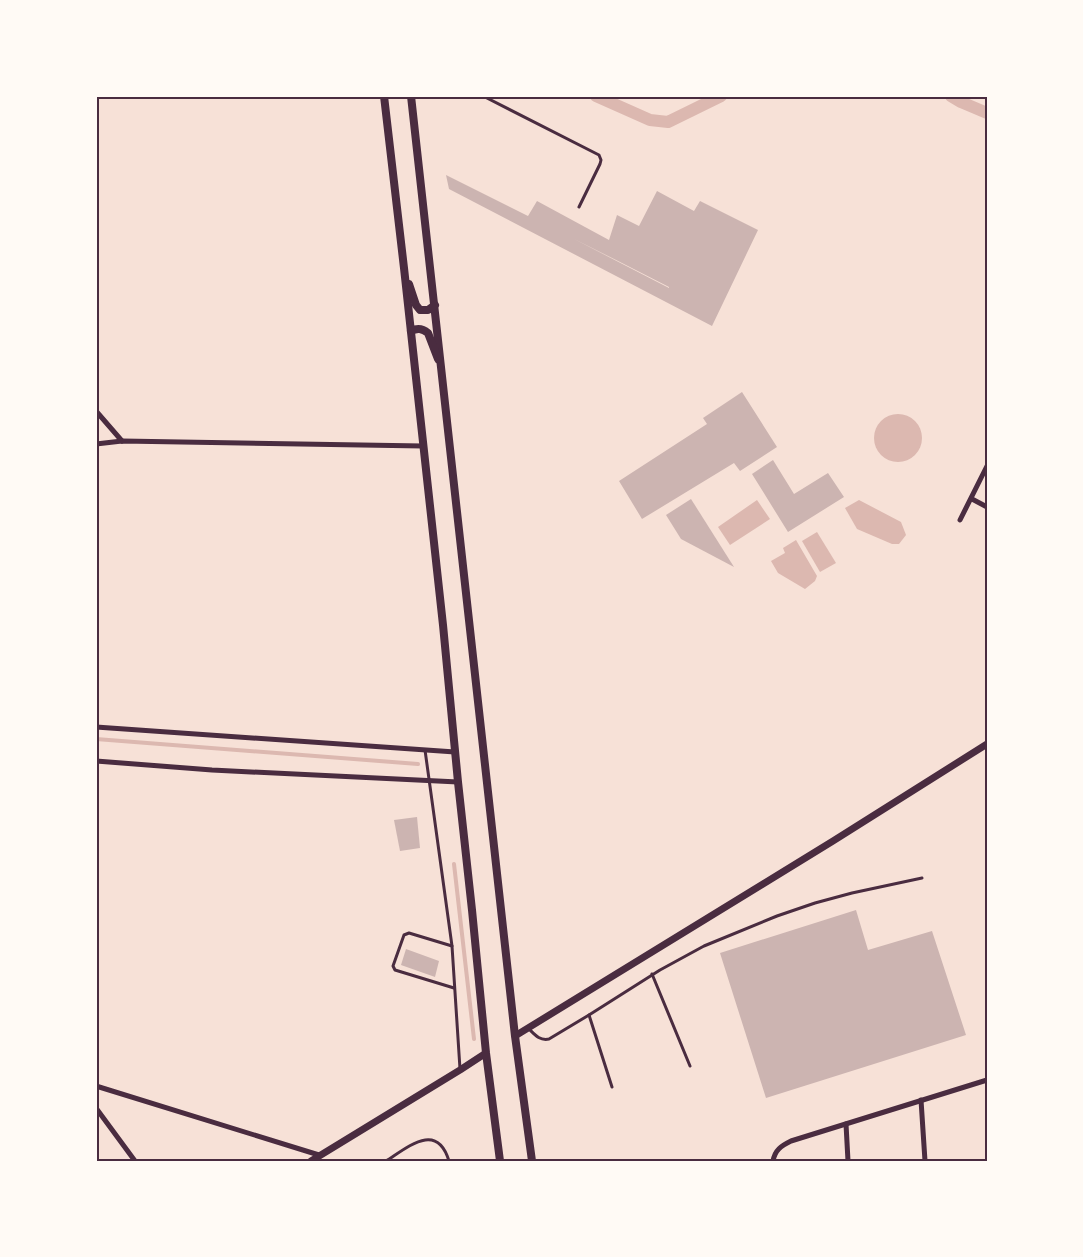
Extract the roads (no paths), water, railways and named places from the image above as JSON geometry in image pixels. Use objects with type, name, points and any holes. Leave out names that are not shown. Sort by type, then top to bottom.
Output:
[{"type":"main road","points":[[384,96],[443,625],[486,1053],[500,1161]]},
{"type":"main road","points":[[412,96],[422,202],[435,305],[515,1036],[532,1161]]},
{"type":"main road","points":[[404,268],[418,308],[426,311],[435,305]]},
{"type":"main road","points":[[411,331],[418,328],[428,333],[442,368]]},
{"type":"street","points":[[96,411],[122,441]]},
{"type":"street","points":[[96,444],[122,441],[423,446]]},
{"type":"street","points":[[960,520],[987,466]]},
{"type":"street","points":[[972,499],[987,507]]},
{"type":"street","points":[[96,727],[455,752]]},
{"type":"street","points":[[515,1036],[987,744]]},
{"type":"street","points":[[96,761],[212,770],[458,782]]},
{"type":"street","points":[[310,1161],[486,1053]]},
{"type":"street","points":[[773,1161],[775,1153],[784,1144],[987,1080]]},
{"type":"street","points":[[96,1086],[319,1155]]},
{"type":"street","points":[[921,1100],[925,1161]]},
{"type":"street","points":[[96,1108],[134,1161]]},
{"type":"street","points":[[846,1124],[848,1161]]},
{"type":"lane","points":[[483,96],[599,155],[600,164],[579,207]]},
{"type":"lane","points":[[425,750],[452,946],[460,1070]]},
{"type":"lane","points":[[528,1028],[538,1038],[543,1040],[549,1039],[652,974],[704,946],[777,916],[815,903],[922,878]]},
{"type":"lane","points":[[452,946],[409,933],[404,935],[393,966],[395,970],[454,988]]},
{"type":"lane","points":[[652,974],[690,1066]]},
{"type":"lane","points":[[589,1015],[612,1086]]},
{"type":"lane","points":[[386,1161],[415,1143],[423,1140],[435,1140],[444,1149],[449,1161]]},
{"type":"waterway","points":[[596,96],[650,120],[668,122],[721,96]]},
{"type":"waterway","points":[[951,96],[987,113]]},
{"type":"waterway","points":[[96,739],[418,764]]},
{"type":"waterway","points":[[454,864],[474,1039]]}]
